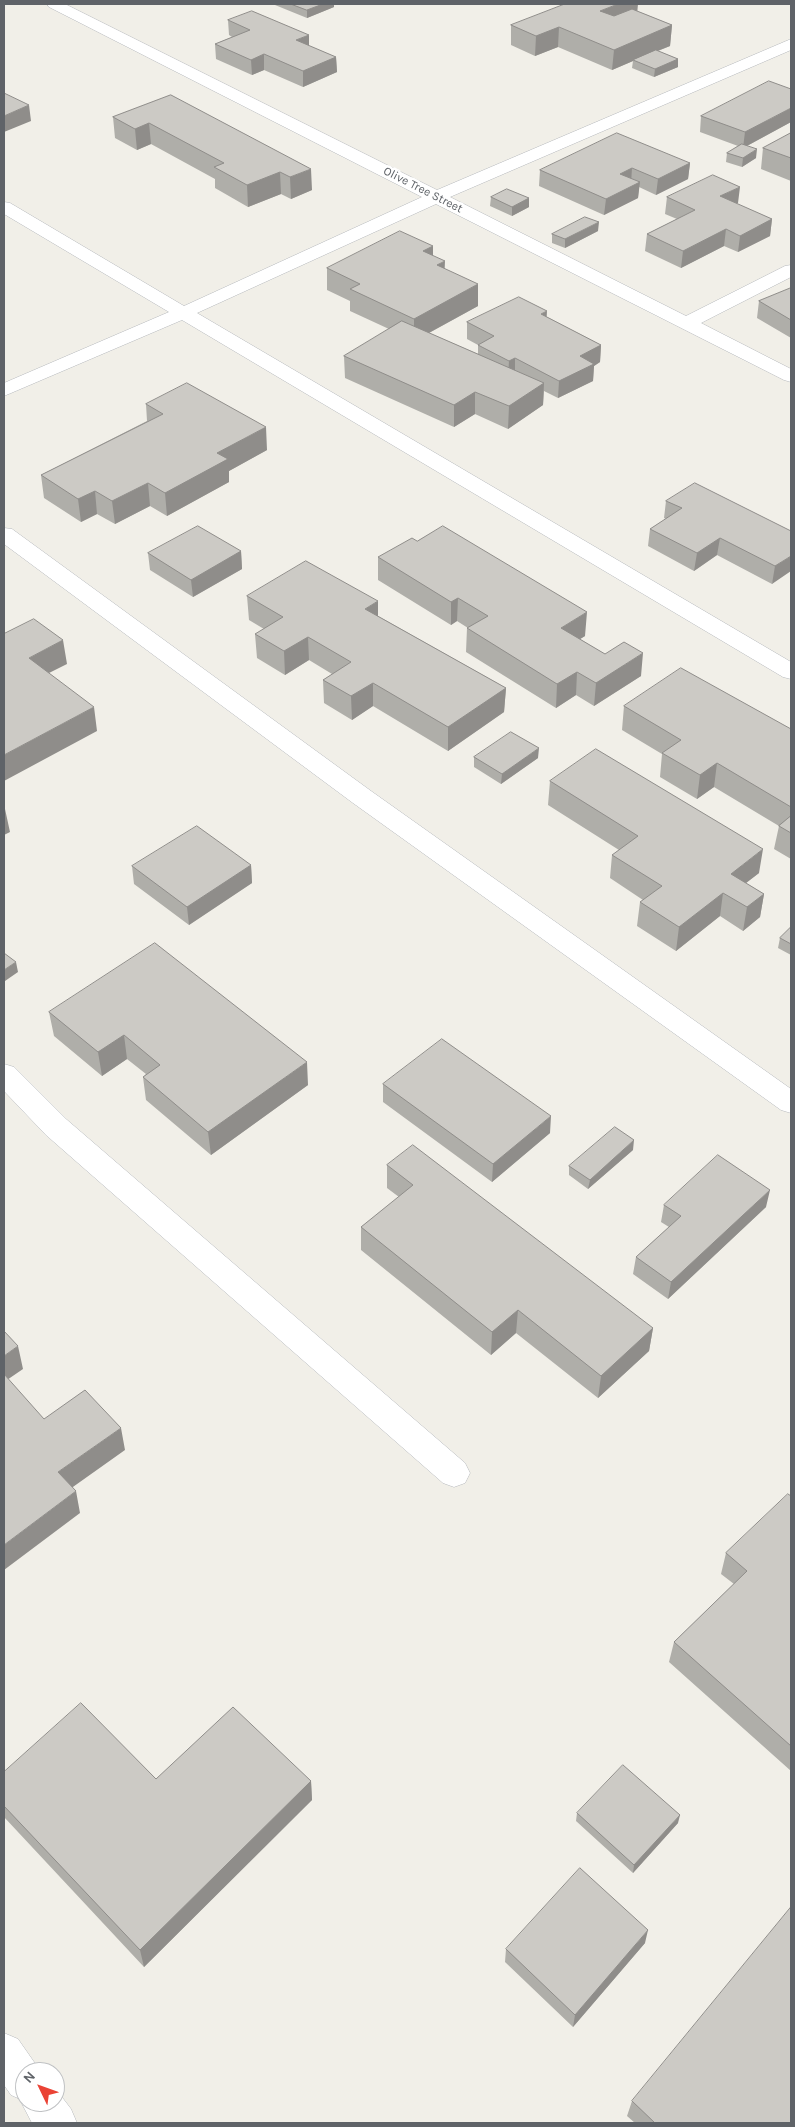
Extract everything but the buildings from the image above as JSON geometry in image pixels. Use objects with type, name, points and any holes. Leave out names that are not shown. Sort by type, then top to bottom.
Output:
[{"type":"street","name":"Olive Tree Street","points":[[54,4],[791,376]]},
{"type":"street","points":[[4,390],[183,313],[436,197],[791,44]]},
{"type":"street","points":[[4,207],[791,672]]},
{"type":"street","points":[[687,323],[791,270]]},
{"type":"street","points":[[4,534],[362,797],[791,1103]]},
{"type":"street","points":[[4,1074],[56,1127],[454,1472]]},
{"type":"street","points":[[4,2053],[15,2068]]},
{"type":"street","points":[[49,2112],[57,2123]]}]
